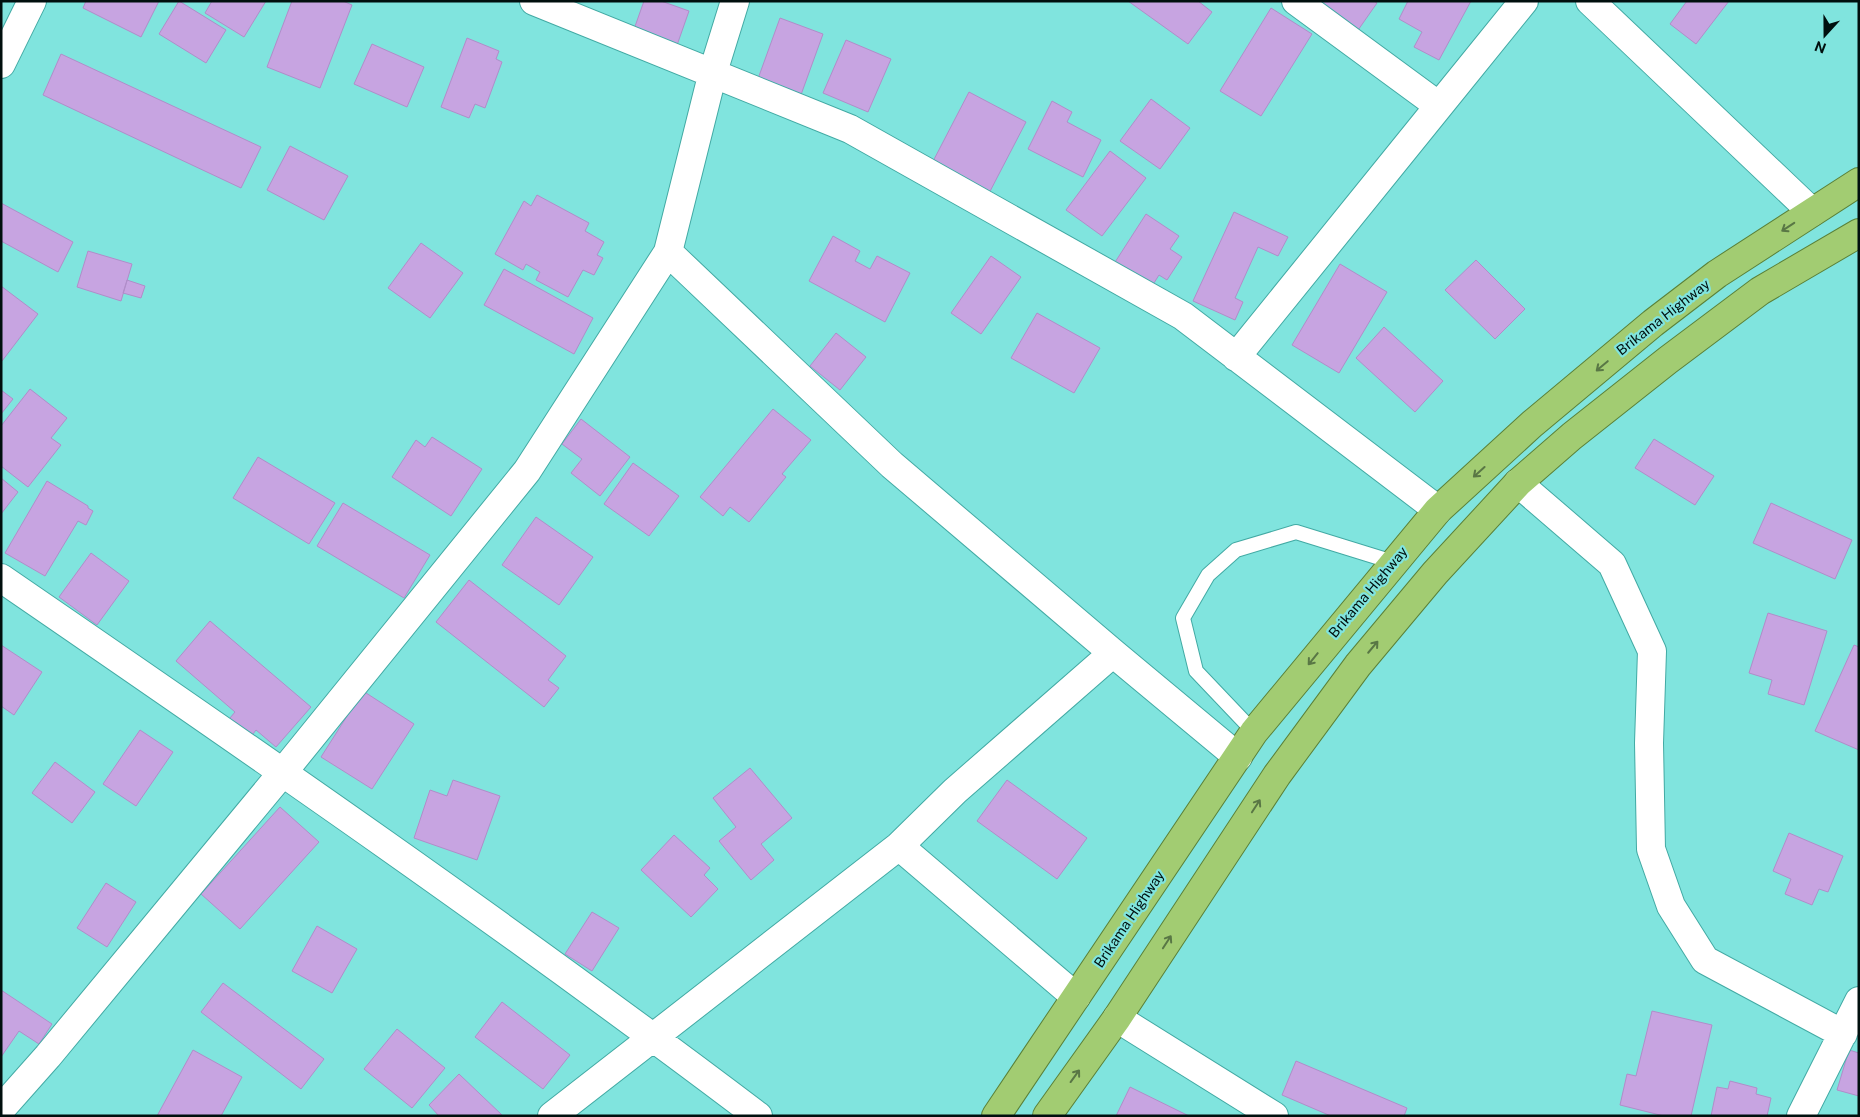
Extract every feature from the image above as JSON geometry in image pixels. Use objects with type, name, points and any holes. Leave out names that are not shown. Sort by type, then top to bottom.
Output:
[{"type":"highway","name":"Brikama Highway","points":[[996,1116],[1254,732],[1438,510],[1532,424],[1653,324],[1718,274],[1859,182]]},
{"type":"highway","points":[[1047,1116],[1117,1018],[1277,775],[1358,665],[1435,572],[1518,483],[1572,436],[1668,360],[1760,291],[1858,233]]},
{"type":"street","points":[[1,64],[32,1]]},
{"type":"street","points":[[534,1],[850,129],[1184,316],[1438,510]]},
{"type":"street","points":[[1,1109],[48,1056],[283,772],[527,471],[668,252],[713,72],[735,1]]},
{"type":"street","points":[[1296,1],[1439,106]]},
{"type":"street","points":[[1236,357],[1524,1]]},
{"type":"street","points":[[1590,1],[1812,212]]},
{"type":"street","points":[[668,252],[892,465],[1238,757]]},
{"type":"street","points":[[1518,483],[1612,564],[1652,651],[1649,743],[1651,849],[1671,906],[1705,960],[1842,1034]]},
{"type":"street","points":[[1,578],[283,772],[654,1037],[758,1116]]},
{"type":"street","points":[[552,1116],[899,846],[955,791],[1113,653]]},
{"type":"street","points":[[899,846],[1076,997]]},
{"type":"street","points":[[1801,1116],[1859,1001]]},
{"type":"street","points":[[1117,1018],[1274,1116]]},
{"type":"lane","points":[[1254,732],[1196,671],[1183,618],[1208,575],[1236,550],[1296,532],[1393,562]]},
{"type":"building","points":[[86,1],[159,1],[141,37],[83,8]]},
{"type":"building","points":[[179,1],[226,30],[206,63],[159,34]]},
{"type":"building","points":[[212,1],[266,1],[244,37],[205,13]]},
{"type":"building","points":[[292,1],[343,1],[352,5],[320,88],[267,67]]},
{"type":"building","points":[[644,1],[661,1],[689,11],[676,48],[633,32]]},
{"type":"building","points":[[1128,1],[1198,1],[1212,12],[1188,44]]},
{"type":"building","points":[[1309,1],[1374,1],[1377,3],[1356,33]]},
{"type":"building","points":[[1408,1],[1471,1],[1439,60],[1414,47],[1422,32],[1399,19]]},
{"type":"building","points":[[1687,1],[1729,1],[1696,44],[1670,24]]},
{"type":"building","points":[[1271,8],[1312,34],[1261,116],[1220,91]]},
{"type":"building","points":[[780,18],[823,34],[798,103],[755,87]]},
{"type":"building","points":[[467,38],[499,51],[496,59],[502,62],[485,108],[475,104],[469,118],[441,107]]},
{"type":"building","points":[[846,40],[891,59],[868,112],[823,93]]},
{"type":"building","points":[[372,44],[424,67],[407,107],[354,84]]},
{"type":"building","points":[[61,54],[261,147],[241,188],[43,95]]},
{"type":"building","points":[[969,92],[1026,122],[986,199],[929,169]]},
{"type":"building","points":[[1151,99],[1190,128],[1160,169],[1120,141]]},
{"type":"building","points":[[1052,101],[1072,112],[1067,122],[1101,140],[1083,177],[1028,149]]},
{"type":"building","points":[[290,146],[348,176],[324,220],[267,190]]},
{"type":"building","points":[[1110,151],[1146,178],[1102,236],[1066,210]]},
{"type":"building","points":[[537,195],[589,223],[585,231],[604,242],[597,255],[603,258],[594,275],[583,270],[568,297],[536,280],[540,272],[526,264],[523,270],[495,254],[524,201],[531,206]]},
{"type":"building","points":[[1,203],[73,242],[58,272],[1,241]]},
{"type":"building","points":[[1234,212],[1288,237],[1278,256],[1258,247],[1235,298],[1243,302],[1235,320],[1193,301]]},
{"type":"building","points":[[1146,214],[1179,236],[1170,249],[1182,257],[1167,280],[1159,275],[1147,294],[1110,270]]},
{"type":"building","points":[[833,236],[860,251],[855,261],[870,269],[877,256],[910,273],[885,322],[809,281]]},
{"type":"building","points":[[421,243],[463,273],[430,318],[388,288]]},
{"type":"building","points":[[88,251],[132,264],[121,301],[77,287]]},
{"type":"building","points":[[991,256],[1021,277],[981,334],[951,313]]},
{"type":"building","points":[[1476,260],[1525,309],[1495,339],[1445,290]]},
{"type":"building","points":[[1340,264],[1387,292],[1339,373],[1292,345]]},
{"type":"building","points":[[504,269],[593,318],[574,354],[484,305]]},
{"type":"building","points":[[127,280],[145,286],[141,298],[123,293]]},
{"type":"building","points":[[1,286],[38,314],[2,361],[1,360]]},
{"type":"building","points":[[1037,313],[1100,348],[1074,393],[1011,358]]},
{"type":"building","points":[[1384,327],[1443,381],[1415,412],[1356,358]]},
{"type":"building","points":[[836,333],[866,357],[840,390],[810,366]]},
{"type":"building","points":[[30,389],[67,418],[51,438],[61,445],[28,487],[1,466],[1,426]]},
{"type":"building","points":[[1,390],[13,399],[1,414]]},
{"type":"building","points":[[773,409],[811,440],[782,474],[786,477],[749,522],[730,507],[723,516],[700,497]]},
{"type":"building","points":[[581,419],[630,457],[600,496],[571,473],[582,459],[562,444]]},
{"type":"building","points":[[432,437],[482,469],[451,516],[392,477],[416,440],[425,447]]},
{"type":"building","points":[[1654,439],[1714,476],[1695,505],[1635,468]]},
{"type":"building","points":[[258,457],[335,503],[309,544],[233,498]]},
{"type":"building","points":[[633,463],[679,496],[649,536],[604,504]]},
{"type":"building","points":[[1,478],[18,492],[1,514]]},
{"type":"building","points":[[47,481],[93,511],[86,525],[78,521],[45,576],[5,553]]},
{"type":"building","points":[[343,503],[430,555],[404,598],[317,546]]},
{"type":"building","points":[[1771,503],[1852,540],[1835,579],[1753,543]]},
{"type":"building","points":[[536,517],[593,557],[559,605],[502,565]]},
{"type":"building","points":[[91,553],[129,581],[97,625],[59,597]]},
{"type":"building","points":[[469,580],[566,656],[548,680],[559,688],[544,707],[436,622]]},
{"type":"building","points":[[1768,613],[1827,631],[1804,705],[1768,694],[1772,680],[1749,673]]},
{"type":"building","points":[[210,621],[311,707],[276,747],[256,730],[246,743],[225,724],[235,712],[176,661]]},
{"type":"building","points":[[1,645],[42,672],[14,715],[1,706]]},
{"type":"building","points":[[1854,645],[1859,647],[1859,750],[1815,731]]},
{"type":"building","points":[[363,691],[414,724],[372,789],[321,757]]},
{"type":"building","points":[[140,730],[173,752],[136,806],[103,784]]},
{"type":"building","points":[[55,762],[95,792],[72,823],[32,793]]},
{"type":"building","points":[[750,768],[792,818],[761,844],[774,860],[751,880],[719,841],[736,827],[713,798]]},
{"type":"building","points":[[453,780],[500,796],[477,860],[414,838],[430,790],[447,796]]},
{"type":"building","points":[[1007,780],[1087,838],[1057,879],[977,821]]},
{"type":"building","points":[[280,807],[319,842],[240,929],[201,894]]},
{"type":"building","points":[[1789,833],[1843,856],[1828,892],[1819,889],[1812,905],[1785,894],[1791,879],[1773,871]]},
{"type":"building","points":[[674,835],[710,868],[704,875],[718,889],[691,917],[641,870]]},
{"type":"building","points":[[106,883],[136,902],[107,947],[77,928]]},
{"type":"building","points":[[592,912],[619,928],[592,971],[565,954]]},
{"type":"building","points":[[317,926],[357,949],[332,993],[292,971]]},
{"type":"building","points":[[223,983],[324,1059],[301,1089],[201,1012]]},
{"type":"building","points":[[1,990],[52,1024],[39,1044],[19,1031],[1,1057]]},
{"type":"building","points":[[502,1002],[570,1055],[543,1089],[475,1037]]},
{"type":"building","points":[[1652,1011],[1712,1025],[1691,1116],[1664,1116],[1620,1105],[1627,1074],[1636,1076]]},
{"type":"building","points":[[397,1029],[445,1068],[412,1108],[364,1069]]},
{"type":"building","points":[[193,1050],[242,1077],[221,1116],[157,1116]]},
{"type":"building","points":[[1849,1050],[1859,1053],[1859,1096],[1837,1090]]},
{"type":"building","points":[[1296,1061],[1407,1108],[1404,1116],[1331,1116],[1282,1095]]},
{"type":"building","points":[[459,1074],[502,1115],[439,1116],[429,1105]]},
{"type":"building","points":[[1730,1081],[1757,1088],[1756,1094],[1771,1098],[1767,1116],[1711,1116],[1717,1087],[1728,1089]]},
{"type":"building","points":[[1130,1087],[1189,1116],[1116,1116]]}]
